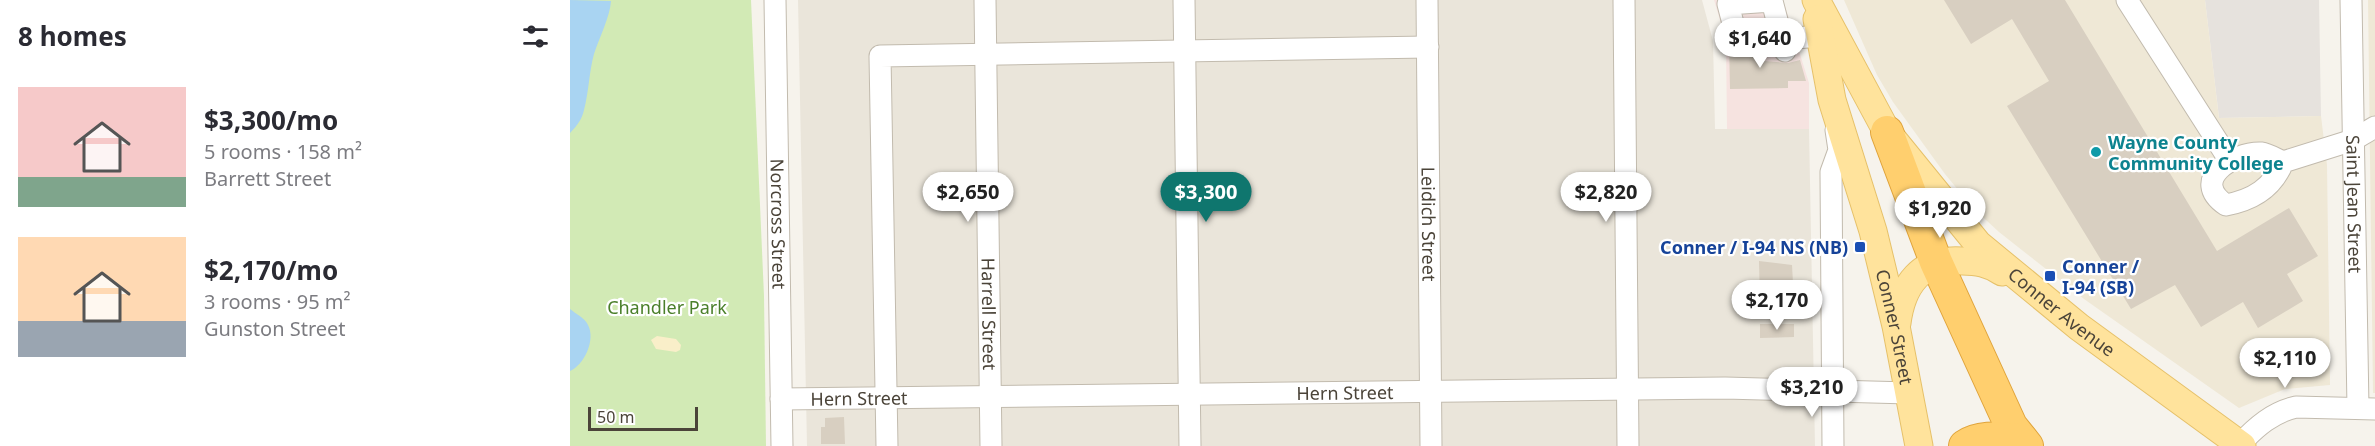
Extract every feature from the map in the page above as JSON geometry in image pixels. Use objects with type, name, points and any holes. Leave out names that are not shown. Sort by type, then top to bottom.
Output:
[{"type":"highway","points":[[1887,132],[1936,262],[2012,426],[2025,443]]},
{"type":"highway","points":[[1965,446],[1994,438],[2025,443]]},
{"type":"main road","name":"Conner Street","points":[[1815,0],[1832,100],[1870,221],[1896,326],[1918,446]]},
{"type":"main road","name":"Conner Avenue","points":[[1815,0],[1887,132],[1978,244],[2036,293],[2136,371],[2241,445]]},
{"type":"main road","points":[[1896,326],[1903,294],[1918,274],[1936,262],[1981,262],[1996,268],[2036,293]]},
{"type":"street","name":"Norcross Street","points":[[775,0],[782,446]]},
{"type":"street","name":"Harrell Street","points":[[985,0],[991,446]]},
{"type":"street","points":[[1184,0],[1190,446]]},
{"type":"street","name":"Leidich Street","points":[[1427,0],[1431,446]]},
{"type":"street","points":[[1623,0],[1628,446]]},
{"type":"street","points":[[2127,0],[2230,161]]},
{"type":"street","name":"Saint Jean Street","points":[[2351,0],[2354,140],[2367,409]]},
{"type":"street","points":[[1782,40],[1820,36]]},
{"type":"street","points":[[887,446],[880,56],[1428,47]]},
{"type":"street","points":[[1832,100],[1839,150],[1831,172],[1833,446]]},
{"type":"street","points":[[2283,162],[2276,179],[2262,191],[2240,202],[2226,205],[2217,199],[2212,191],[2212,179],[2219,168],[2241,155],[2264,153],[2283,162],[2354,140],[2375,127]]},
{"type":"street","name":"Hern Street","points":[[781,399],[1628,389],[1831,390],[1909,393]]},
{"type":"street","name":"Conner Avenue","points":[[2241,445],[2256,427],[2283,410],[2296,407],[2367,409]]},
{"type":"shaded area","points":[[798,0],[1702,0],[1713,41],[1715,129],[1809,129],[1815,446],[807,446]]},
{"type":"shaded area","points":[[1714,0],[1783,0],[1809,83],[1809,129],[1727,129],[1726,40]]},
{"type":"shaded area","points":[[1844,0],[2205,0],[2219,118],[2321,116],[2327,165],[2330,385],[2285,389],[2239,408],[2084,299],[1999,232],[1973,208],[1945,174],[1893,102],[1877,75]]},
{"type":"shaded area","points":[[2205,0],[2319,0],[2321,116],[2219,118]]},
{"type":"shaded area","points":[[2368,0],[2375,0],[2375,393],[2373,393]]},
{"type":"green space","name":"Chandler Park","points":[[570,0],[751,0],[764,296],[766,446],[570,446]]},
{"type":"sand","points":[[657,336],[676,339],[681,345],[680,350],[676,352],[656,349],[651,340]]},
{"type":"water","points":[[570,0],[611,1],[594,54],[583,113],[570,133]]},
{"type":"water","points":[[570,309],[587,323],[591,338],[584,358],[570,371]]},
{"type":"building","name":"Wayne County Community College","points":[[1944,0],[2065,0],[2217,251],[2289,208],[2318,256],[2287,274],[2303,301],[2258,328],[2243,302],[2201,327],[2175,285],[2131,309],[2007,106],[2049,81],[2012,19],[1971,44]]},
{"type":"building","points":[[1729,42],[1763,43],[1764,61],[1788,63],[1800,60],[1806,81],[1788,81],[1788,88],[1730,89]]},
{"type":"building","points":[[1759,261],[1792,265],[1794,301],[1760,301]]},
{"type":"building","points":[[1760,324],[1794,324],[1794,337],[1760,338]]},
{"type":"building","points":[[844,417],[845,444],[821,444],[821,427],[825,427],[825,418]]},
{"type":"place","name":"Wayne County Community College","points":[[2096,152]]},
{"type":"place","name":"Conner / I-94 NS (NB)","points":[[1860,247]]},
{"type":"place","name":"Conner / I-94 (SB)","points":[[2050,276]]}]
